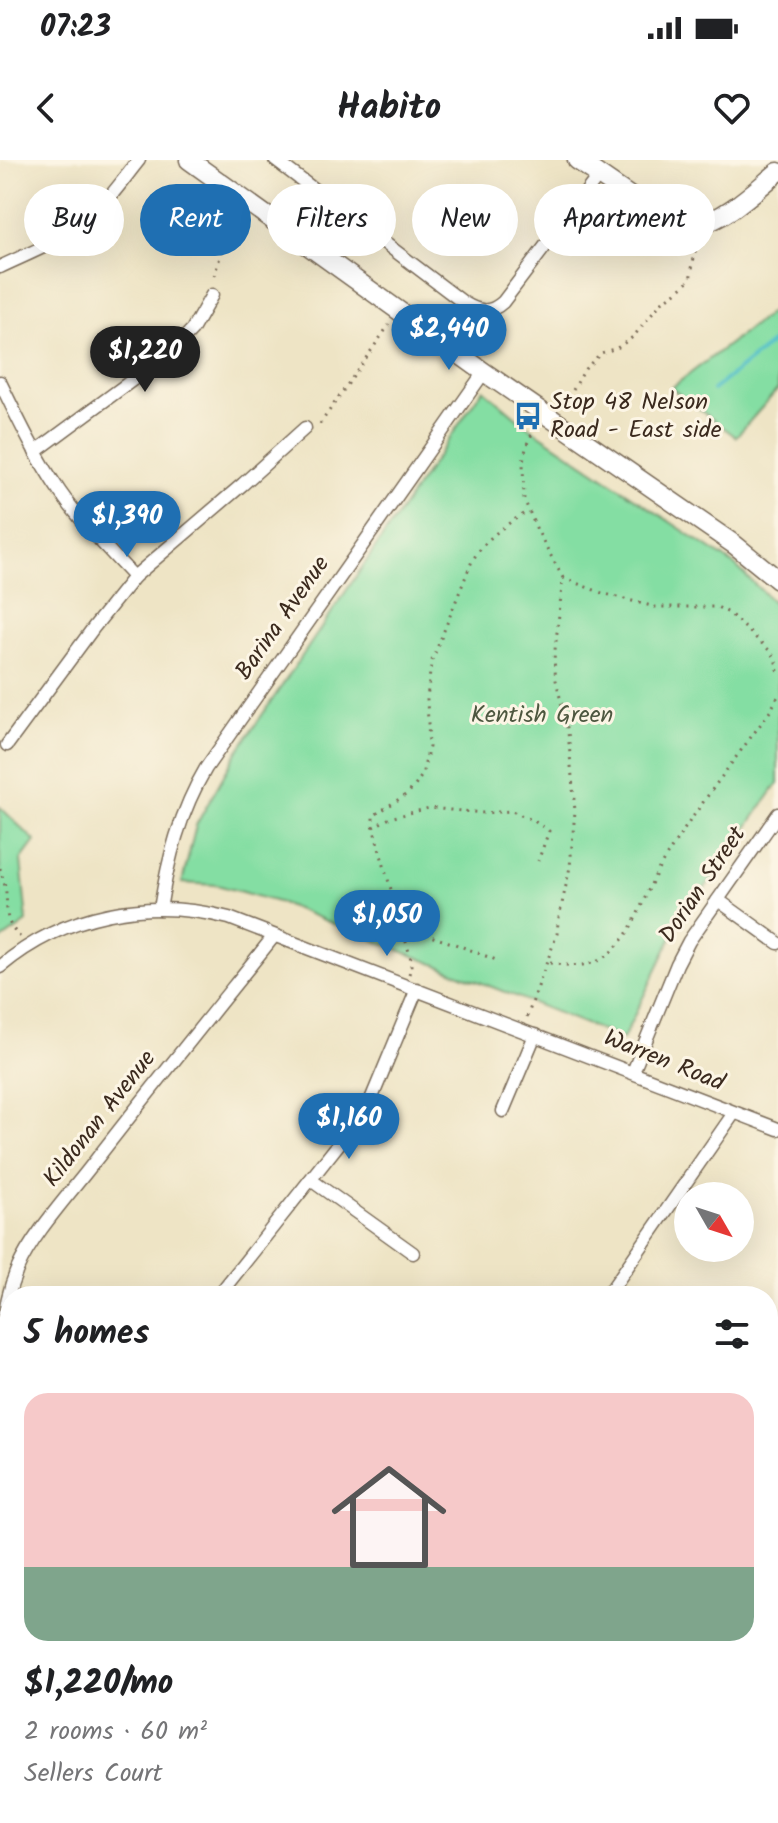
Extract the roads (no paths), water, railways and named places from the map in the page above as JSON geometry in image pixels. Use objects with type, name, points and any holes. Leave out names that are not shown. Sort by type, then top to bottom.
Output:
[{"type":"main road","points":[[189,160],[484,372],[735,545],[778,580]]},
{"type":"main road","points":[[577,160],[660,217],[681,225],[710,222],[778,172]]},
{"type":"main road","points":[[735,545],[778,567]]},
{"type":"street","points":[[0,267],[84,223],[139,160]]},
{"type":"street","points":[[275,160],[464,303],[483,311],[497,308],[503,302],[599,175]]},
{"type":"street","points":[[35,452],[173,350],[192,330],[212,295]]},
{"type":"street","name":"Barina Avenue","points":[[160,909],[175,837],[189,797],[201,775],[484,372]]},
{"type":"street","points":[[0,382],[35,452],[71,506],[134,577]]},
{"type":"street","points":[[7,745],[134,577],[305,428]]},
{"type":"street","name":"Dorian Street","points":[[633,1072],[689,941],[778,814]]},
{"type":"street","points":[[718,900],[778,943]]},
{"type":"street","name":"Warren Road","points":[[0,967],[27,946],[89,918],[115,912],[160,909],[213,914],[778,1129]]},
{"type":"street","name":"Kildonan Avenue","points":[[6,1282],[39,1233],[274,936]]},
{"type":"street","points":[[226,1286],[368,1107],[411,987]]},
{"type":"street","points":[[503,1111],[535,1035]]},
{"type":"street","points":[[614,1286],[734,1113]]},
{"type":"street","points":[[311,1180],[413,1253]]},
{"type":"waterway","points":[[713,390],[778,338]]},
{"type":"place","name":"Stop 48 Nelson Road - East side","points":[[528,416]]},
{"type":"park label","name":"Kentish Green","points":[[542,715]]}]
